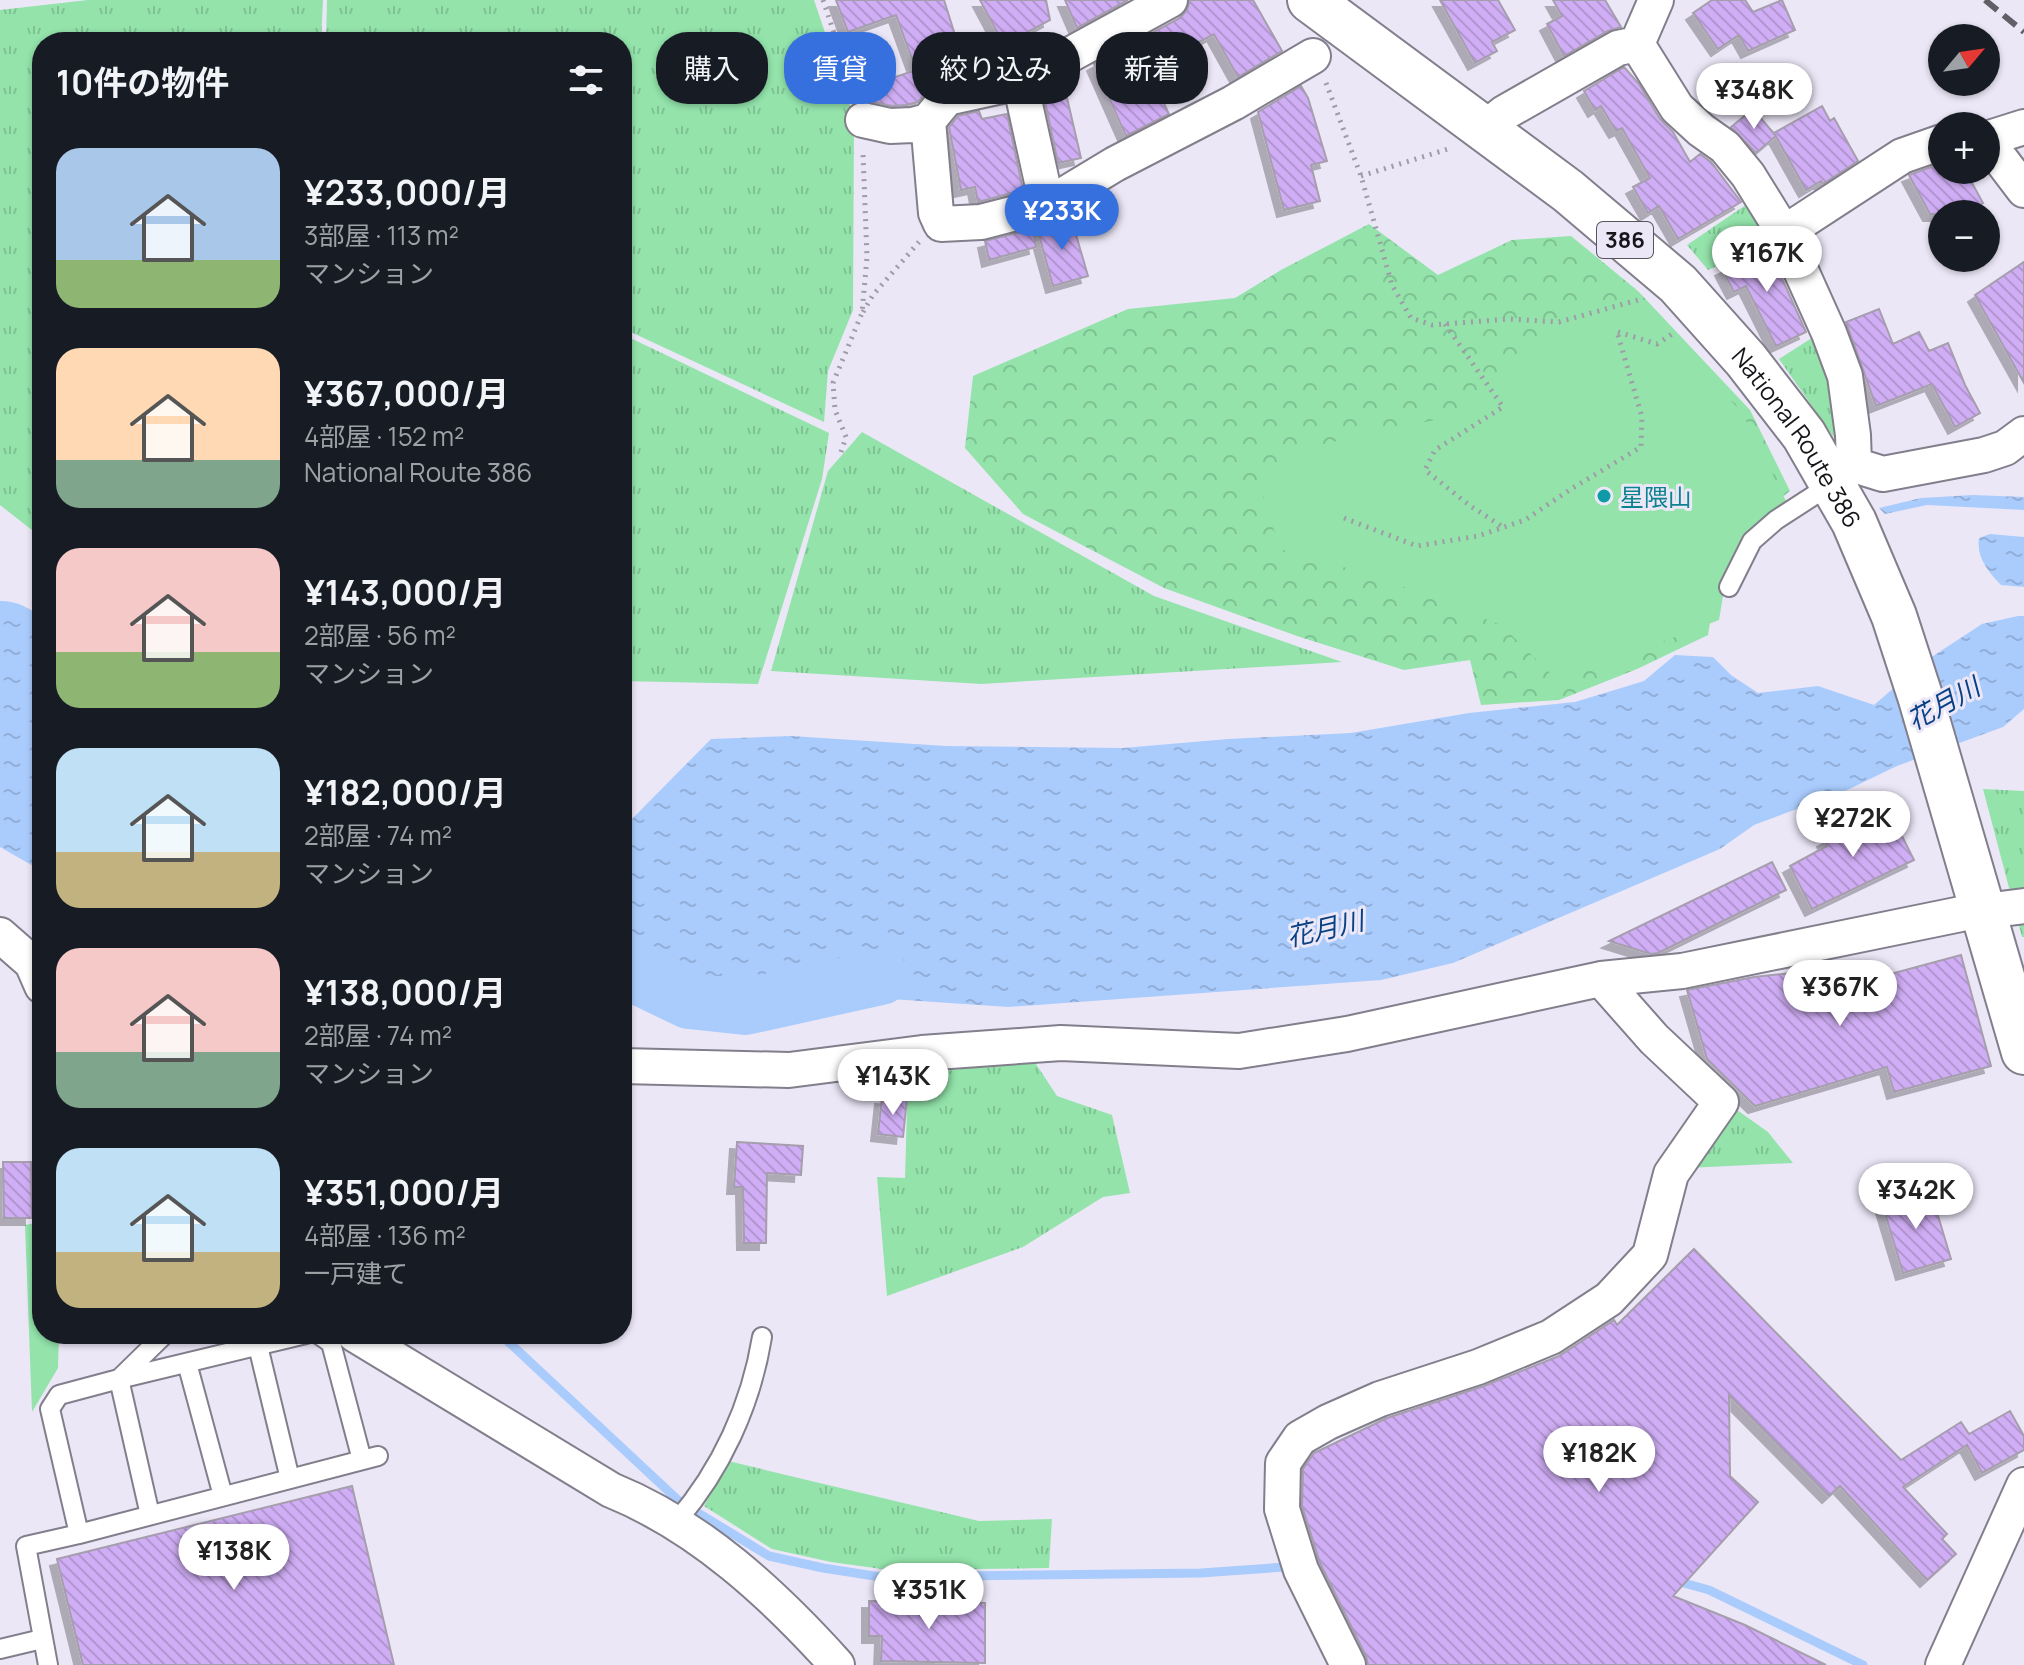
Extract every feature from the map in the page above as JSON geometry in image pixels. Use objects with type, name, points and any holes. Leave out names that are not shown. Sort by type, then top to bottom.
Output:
[{"type":"highway","name":"National Route 386","points":[[1310,0],[1568,191],[1678,284],[1746,360],[1804,435],[1842,475],[1994,900],[2024,1052]]},
{"type":"street","points":[[1080,49],[1170,0]]},
{"type":"street","points":[[1637,44],[1656,0]]},
{"type":"street","points":[[1484,129],[1504,113],[1618,48],[1637,44]]},
{"type":"street","points":[[1637,44],[1677,108],[1725,147],[1748,175],[1784,233],[1845,376],[1853,435],[1842,475],[1883,474],[1984,455],[2005,448],[2024,434]]},
{"type":"street","points":[[928,121],[936,213],[941,224],[981,222],[1047,205],[1115,164],[1233,103],[1313,56]]},
{"type":"street","points":[[863,120],[890,126],[913,125],[928,121],[942,104]]},
{"type":"street","points":[[1025,104],[1047,205]]},
{"type":"street","points":[[2000,135],[2024,127]]},
{"type":"street","points":[[1784,233],[1902,156],[1928,147]]},
{"type":"street","points":[[2000,158],[2024,190]]},
{"type":"street","points":[[632,1066],[789,1070],[922,1053],[1061,1043],[1239,1051],[1347,1034],[1601,979],[1682,971],[1994,900]]},
{"type":"street","points":[[0,935],[32,963]]},
{"type":"street","points":[[1348,1665],[1298,1563],[1282,1509],[1283,1463],[1300,1438],[1328,1422],[1380,1399],[1478,1367],[1551,1337],[1609,1299],[1650,1255],[1671,1174],[1721,1102],[1654,1039],[1601,979]]},
{"type":"street","points":[[370,1344],[611,1490],[683,1514],[740,1571],[795,1618],[837,1665]]},
{"type":"street","points":[[1943,1665],[2024,1485]]},
{"type":"lane","points":[[1729,587],[1752,541],[1776,520],[1842,475]]},
{"type":"lane","points":[[683,1514],[740,1419],[756,1370],[762,1337]]},
{"type":"lane","points":[[119,1379],[155,1344]]},
{"type":"lane","points":[[79,1534],[50,1409],[59,1395],[266,1344]]},
{"type":"lane","points":[[48,1665],[26,1546],[370,1458],[331,1344]]},
{"type":"lane","points":[[258,1346],[290,1479]]},
{"type":"lane","points":[[187,1363],[223,1496]]},
{"type":"lane","points":[[119,1379],[150,1515]]},
{"type":"lane","points":[[0,1649],[42,1639]]},
{"type":"path","points":[[823,0],[863,120],[867,257],[862,313]]},
{"type":"path","points":[[1313,56],[1337,107],[1361,176],[1392,285],[1411,318],[1432,325],[1509,319],[1559,322],[1650,296]]},
{"type":"path","points":[[1361,176],[1465,143],[1484,129]]},
{"type":"path","points":[[841,452],[846,437],[835,410],[833,383],[862,313],[873,295],[918,243],[941,224]]},
{"type":"path","points":[[1445,324],[1503,407],[1435,450],[1425,470],[1469,505],[1504,527]]},
{"type":"path","points":[[1344,518],[1417,546],[1478,536],[1525,520],[1641,447],[1642,417],[1617,332],[1657,344],[1683,328]]},
{"type":"green space","points":[[88,0],[323,0],[321,32],[32,32],[32,530],[0,505],[0,10]]},
{"type":"green space","points":[[327,0],[814,0],[825,32],[784,32],[784,104],[849,104],[854,118],[853,310],[828,371],[824,422],[632,333],[632,32],[326,32]]},
{"type":"green space","points":[[1753,200],[1776,239],[1708,270],[1687,245]]},
{"type":"green space","points":[[1369,224],[1438,275],[1512,240],[1571,236],[1638,291],[1750,410],[1790,491],[1746,525],[1718,573],[1708,635],[1637,669],[1559,700],[1481,705],[1470,660],[1404,670],[1297,636],[1164,588],[1023,514],[965,448],[973,376],[1128,309],[1235,298]]},
{"type":"green space","points":[[1633,302],[1741,411],[1787,503],[1726,578],[1719,620],[1559,682],[1501,625],[1375,576],[1280,549],[1261,489],[1310,447],[1448,417],[1501,384],[1574,314]]},
{"type":"green space","points":[[1818,334],[1839,394],[1840,446],[1779,359]]},
{"type":"green space","points":[[632,339],[829,433],[822,479],[758,684],[632,681]]},
{"type":"green space","points":[[862,432],[1154,596],[1342,662],[981,684],[771,671],[828,471]]},
{"type":"green space","points":[[1983,789],[2024,791],[2024,937],[2022,937]]},
{"type":"green space","points":[[1034,1061],[1057,1096],[1112,1115],[1130,1193],[1103,1197],[1023,1247],[887,1296],[877,1177],[905,1178],[908,1075]]},
{"type":"green space","points":[[1730,1105],[1768,1132],[1793,1163],[1688,1168]]},
{"type":"green space","points":[[32,1224],[32,1344],[59,1344],[58,1368],[32,1412],[25,1225]]},
{"type":"green space","points":[[728,1461],[979,1521],[1052,1519],[1049,1568],[889,1570],[772,1549],[704,1506]]},
{"type":"water","points":[[1973,495],[2024,497],[2024,510],[1927,505],[1885,514],[1879,508],[1921,498]]},
{"type":"water","points":[[1990,534],[2024,537],[2024,587],[2001,585],[1988,569],[1979,552],[1979,538]]},
{"type":"water","points":[[0,601],[12,602],[32,611],[32,865],[0,847]]},
{"type":"water","points":[[2024,616],[2024,709],[2003,727],[1897,766],[1843,792],[1754,825],[1720,849],[1453,963],[1381,980],[1008,1007],[713,987],[632,992],[632,819],[711,739],[791,736],[946,746],[1123,748],[1351,733],[1469,713],[1575,702],[1644,681],[1675,655],[1713,657],[1731,675],[1758,693],[1818,686],[1874,705],[1924,662],[1982,624]]},
{"type":"building","points":[[836,0],[944,0],[954,32],[912,32],[912,59],[896,15],[848,32]]},
{"type":"building","points":[[980,0],[1046,0],[1050,20],[1028,32],[997,32]]},
{"type":"building","points":[[1065,0],[1128,0],[1077,28]]},
{"type":"building","points":[[1190,0],[1253,0],[1282,51],[1238,77],[1214,34],[1208,37],[1208,32],[1154,32],[1180,18]]},
{"type":"building","points":[[1440,0],[1498,0],[1515,30],[1492,42],[1497,51],[1475,63]]},
{"type":"building","points":[[1553,0],[1605,0],[1621,27],[1564,56],[1547,24],[1562,16]]},
{"type":"building","points":[[1712,0],[1745,0],[1753,12],[1782,0],[1795,30],[1748,51],[1739,35],[1718,49],[1693,13]]},
{"type":"building","points":[[1624,67],[1639,84],[1660,119],[1673,132],[1690,162],[1700,154],[1711,162],[1741,202],[1678,239],[1659,206],[1648,213],[1633,187],[1650,178],[1622,128],[1616,131],[1601,106],[1595,110],[1584,91]]},
{"type":"building","points":[[912,71],[912,104],[892,106],[883,104],[896,104],[896,77]]},
{"type":"building","points":[[1301,86],[1308,98],[1327,161],[1311,165],[1320,201],[1284,210],[1258,112]]},
{"type":"building","points":[[1046,104],[1068,104],[1081,158],[1058,163]]},
{"type":"building","points":[[1112,104],[1164,104],[1169,114],[1126,136]]},
{"type":"building","points":[[1822,106],[1830,121],[1834,118],[1858,161],[1823,184],[1821,181],[1806,190],[1774,133]]},
{"type":"building","points":[[1753,109],[1776,136],[1756,153],[1731,127]]},
{"type":"building","points":[[979,111],[982,119],[1007,114],[1023,190],[978,202],[975,187],[961,190],[949,127],[958,116]]},
{"type":"building","points":[[1928,168],[1928,184],[1973,184],[1981,200],[1928,200],[1928,210],[1909,175]]},
{"type":"building","points":[[1070,214],[1088,276],[1053,286],[1037,228]]},
{"type":"building","points":[[1033,229],[1036,247],[989,260],[985,241]]},
{"type":"building","points":[[1768,247],[1806,332],[1776,346],[1746,286],[1734,292],[1722,269]]},
{"type":"building","points":[[2024,262],[2024,383],[1975,295]]},
{"type":"building","points":[[1879,309],[1893,344],[1919,332],[1929,351],[1948,343],[1980,413],[1955,427],[1932,384],[1876,406],[1846,322]]},
{"type":"building","points":[[1888,808],[1914,860],[1812,909],[1790,866],[1827,846],[1824,840]]},
{"type":"building","points":[[1772,862],[1786,890],[1658,953],[1651,954],[1609,941]]},
{"type":"building","points":[[1961,955],[1991,1066],[1894,1092],[1887,1067],[1755,1106],[1707,1059],[1687,990],[1754,977],[1857,966],[1861,982]]},
{"type":"building","points":[[882,1097],[907,1099],[903,1137],[878,1134]]},
{"type":"building","points":[[737,1142],[803,1146],[801,1175],[767,1173],[766,1243],[744,1243],[743,1187],[734,1187]]},
{"type":"building","points":[[3,1162],[31,1162],[32,1218],[4,1218]]},
{"type":"building","points":[[1930,1189],[1951,1259],[1903,1273],[1882,1203]]},
{"type":"building","points":[[1694,1249],[1901,1460],[1961,1422],[1969,1434],[2010,1411],[2024,1436],[2024,1450],[1982,1473],[1967,1445],[1903,1487],[1947,1534],[1942,1539],[1956,1554],[1927,1580],[1840,1486],[1829,1496],[1729,1395],[1730,1476],[1758,1502],[1673,1596],[1745,1625],[1826,1665],[1368,1665],[1320,1563],[1302,1506],[1303,1469],[1314,1453],[1387,1418],[1484,1386],[1559,1356],[1614,1320],[1617,1325]]},
{"type":"building","points":[[352,1486],[394,1665],[83,1665],[57,1559]]},
{"type":"building","points":[[869,1601],[985,1603],[985,1663],[881,1661],[882,1636],[869,1636]]},
{"type":"waterway","name":"花月川","points":[[632,974],[689,1001],[745,1007],[881,977]]},
{"type":"waterway","points":[[511,1344],[680,1502],[769,1556],[881,1577],[1201,1573],[1285,1567],[1328,1553]]},
{"type":"waterway","points":[[1673,1580],[1709,1590],[1863,1665]]},
{"type":"railway","points":[[1985,0],[2024,32]]},
{"type":"place","name":"星隈山","points":[[1604,496]]}]
